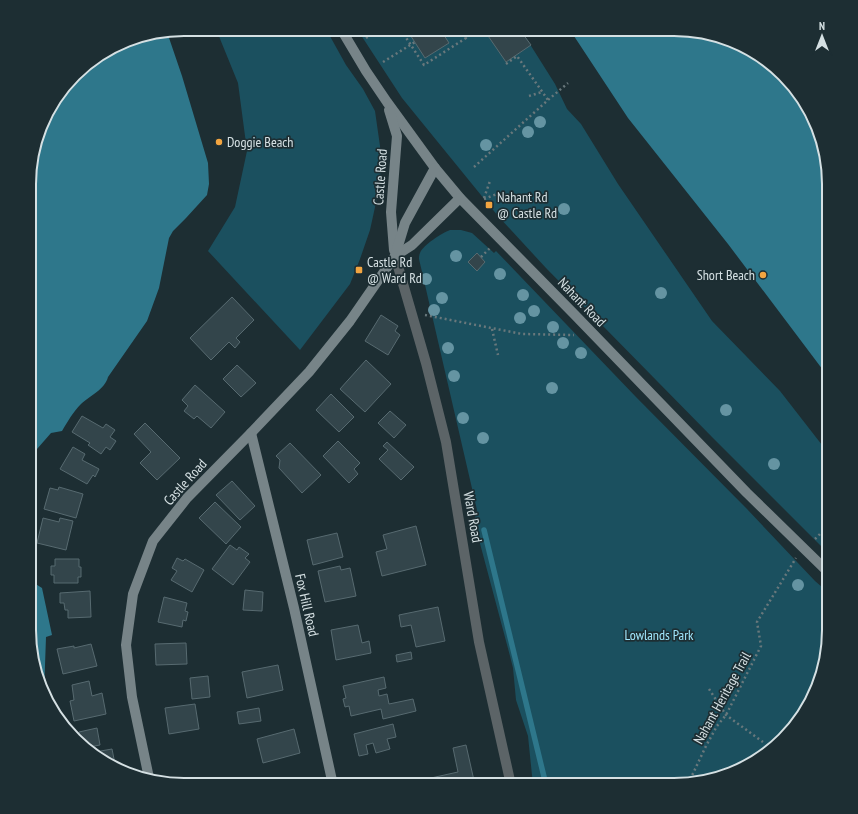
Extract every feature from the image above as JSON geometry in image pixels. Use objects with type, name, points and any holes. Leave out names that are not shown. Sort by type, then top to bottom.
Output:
[{"type":"main road","name":"Nahant Road","points":[[345,36],[387,102],[435,168],[460,198],[594,334],[747,493],[822,566]]},
{"type":"main road","name":"Castle Road","points":[[387,102],[397,136],[391,212],[395,256]]},
{"type":"main road","name":"Castle Road","points":[[148,773],[132,697],[126,645],[133,594],[153,541],[187,498],[309,372],[350,321],[395,256],[405,223],[435,168]]},
{"type":"main road","name":"Castle Road","points":[[395,256],[412,245],[460,198]]},
{"type":"main road","name":"Fox Hill Road","points":[[250,433],[294,608],[331,778]]},
{"type":"street","name":"Ward Road","points":[[395,256],[426,363],[446,442],[479,642],[509,778]]},
{"type":"path","points":[[366,38],[370,36]]},
{"type":"path","points":[[405,36],[424,65],[466,38],[465,36]]},
{"type":"path","points":[[383,62],[415,42]]},
{"type":"path","points":[[506,64],[517,56],[548,100]]},
{"type":"path","points":[[474,167],[568,83]]},
{"type":"path","points":[[529,96],[542,92]]},
{"type":"path","points":[[490,180],[484,199],[502,192]]},
{"type":"path","points":[[480,257],[490,247]]},
{"type":"path","points":[[411,312],[522,334],[594,334]]},
{"type":"path","points":[[492,329],[498,355]]},
{"type":"path","points":[[814,540],[822,532]]},
{"type":"path","name":"Nahant Heritage Trail","points":[[691,777],[706,746],[717,726],[726,715],[761,646],[757,622],[796,558]]},
{"type":"path","points":[[708,689],[726,715],[763,742]]},
{"type":"green space","points":[[219,36],[330,36],[375,111],[380,146],[381,170],[370,230],[350,284],[300,350],[208,251],[235,207],[247,151],[238,83]]},
{"type":"green space","points":[[362,36],[525,36],[555,84],[567,109],[581,124],[618,184],[712,321],[780,391],[822,445],[822,547],[546,268],[498,216],[402,98]]},
{"type":"green space","name":"Lowlands Park","points":[[450,230],[461,230],[472,233],[494,253],[496,251],[822,587],[821,649],[811,686],[797,712],[779,735],[748,758],[730,767],[712,773],[683,778],[532,778],[528,736],[516,700],[513,668],[474,521],[477,510],[419,259],[419,255],[425,246],[438,236]]},
{"type":"shaded area","name":"Short Beach","points":[[574,36],[683,36],[712,41],[739,51],[756,61],[779,79],[791,94],[802,110],[811,128],[821,165],[822,369],[728,244],[628,118]]},
{"type":"shaded area","points":[[169,37],[208,163],[209,184],[207,195],[173,231],[169,238],[159,288],[147,321],[104,385],[78,407],[62,431],[51,433],[36,451],[36,175],[41,146],[47,128],[56,110],[79,79],[102,61],[119,51],[146,41]]},
{"type":"shaded area","points":[[36,584],[42,588],[52,635],[46,637],[45,679],[39,659],[36,639]]},
{"type":"building","points":[[411,36],[445,36],[449,43],[425,58]]},
{"type":"building","points":[[488,36],[524,36],[531,45],[506,62]]},
{"type":"building","points":[[477,253],[485,262],[477,271],[468,262]]},
{"type":"building","points":[[232,297],[254,320],[236,338],[240,342],[235,348],[229,342],[211,360],[190,338]]},
{"type":"building","points":[[381,315],[398,326],[395,331],[400,335],[388,355],[365,341]]},
{"type":"building","points":[[366,360],[391,384],[365,412],[340,389]]},
{"type":"building","points":[[237,365],[256,383],[241,397],[223,379]]},
{"type":"building","points":[[195,385],[225,412],[211,428],[197,416],[194,419],[184,411],[188,406],[182,400]]},
{"type":"building","points":[[331,394],[354,417],[339,432],[316,410]]},
{"type":"building","points":[[390,411],[406,425],[394,438],[378,423]]},
{"type":"building","points":[[82,416],[103,428],[106,424],[115,430],[110,437],[116,441],[110,450],[106,447],[101,454],[88,445],[90,443],[72,432]]},
{"type":"building","points":[[145,423],[180,458],[157,480],[140,463],[151,452],[134,434]]},
{"type":"building","points":[[338,441],[360,463],[354,469],[358,474],[349,483],[323,456]]},
{"type":"building","points":[[387,442],[414,467],[401,480],[379,459],[388,450],[383,446]]},
{"type":"building","points":[[290,443],[321,475],[302,493],[279,468],[280,460],[276,456]]},
{"type":"building","points":[[73,447],[85,454],[82,460],[99,469],[95,477],[93,475],[87,484],[60,469]]},
{"type":"building","points":[[232,481],[255,506],[240,520],[216,495]]},
{"type":"building","points":[[59,487],[83,494],[76,518],[44,509],[50,488],[58,490]]},
{"type":"building","points":[[215,502],[241,527],[226,544],[199,518]]},
{"type":"building","points":[[43,518],[59,522],[60,518],[73,521],[66,550],[37,543]]},
{"type":"building","points":[[416,526],[426,565],[382,576],[376,552],[387,549],[383,535]]},
{"type":"building","points":[[337,533],[343,557],[313,565],[307,540]]},
{"type":"building","points":[[230,545],[237,550],[239,547],[249,554],[245,558],[250,562],[233,585],[212,569]]},
{"type":"building","points":[[177,558],[183,561],[185,559],[204,570],[192,592],[171,580],[177,571],[172,568]]},
{"type":"building","points":[[55,559],[79,559],[81,577],[78,577],[78,583],[54,583],[54,575],[51,575],[51,566],[55,566]]},
{"type":"building","points":[[340,566],[341,570],[350,568],[356,596],[325,602],[318,571]]},
{"type":"building","points":[[245,590],[263,592],[262,611],[243,610]]},
{"type":"building","points":[[90,591],[91,617],[68,618],[68,610],[65,610],[64,603],[60,603],[60,593]]},
{"type":"building","points":[[164,597],[187,603],[185,611],[188,612],[186,621],[183,620],[182,627],[158,622]]},
{"type":"building","points":[[438,607],[445,641],[416,647],[411,625],[401,627],[399,615]]},
{"type":"building","points":[[358,625],[362,643],[369,641],[371,653],[336,660],[331,630]]},
{"type":"building","points":[[186,643],[187,664],[156,665],[155,644]]},
{"type":"building","points":[[91,644],[97,666],[63,674],[57,649],[74,646],[74,648]]},
{"type":"building","points":[[411,652],[412,659],[397,662],[396,655]]},
{"type":"building","points":[[278,665],[283,690],[247,698],[242,672]]},
{"type":"building","points":[[208,676],[210,697],[192,699],[190,678]]},
{"type":"building","points":[[384,677],[386,688],[378,690],[379,696],[387,694],[389,704],[413,699],[416,711],[383,719],[381,709],[351,716],[349,706],[345,707],[343,699],[346,698],[343,686]]},
{"type":"building","points":[[89,681],[92,696],[102,693],[106,714],[74,721],[70,701],[74,700],[72,685]]},
{"type":"building","points":[[195,704],[199,729],[169,734],[165,708]]},
{"type":"building","points":[[259,708],[261,721],[239,724],[237,712]]},
{"type":"building","points":[[393,724],[396,737],[387,739],[390,749],[376,753],[373,743],[366,745],[368,754],[359,756],[354,734]]},
{"type":"building","points":[[97,728],[100,745],[93,746],[79,735],[79,732]]},
{"type":"building","points":[[294,729],[300,753],[263,763],[257,739]]},
{"type":"building","points":[[466,745],[473,778],[431,778],[458,772],[453,748]]},
{"type":"building","points":[[112,749],[114,760],[102,753],[100,751]]},
{"type":"waterway","points":[[484,530],[544,778]]},
{"type":"place","name":"Doggie Beach","points":[[219,142]]},
{"type":"place","name":"Nahant Rd @ Castle Rd","points":[[489,205]]},
{"type":"place","name":"Castle Rd @ Ward Rd","points":[[359,270]]},
{"type":"place","name":"Short Beach","points":[[763,275]]}]
